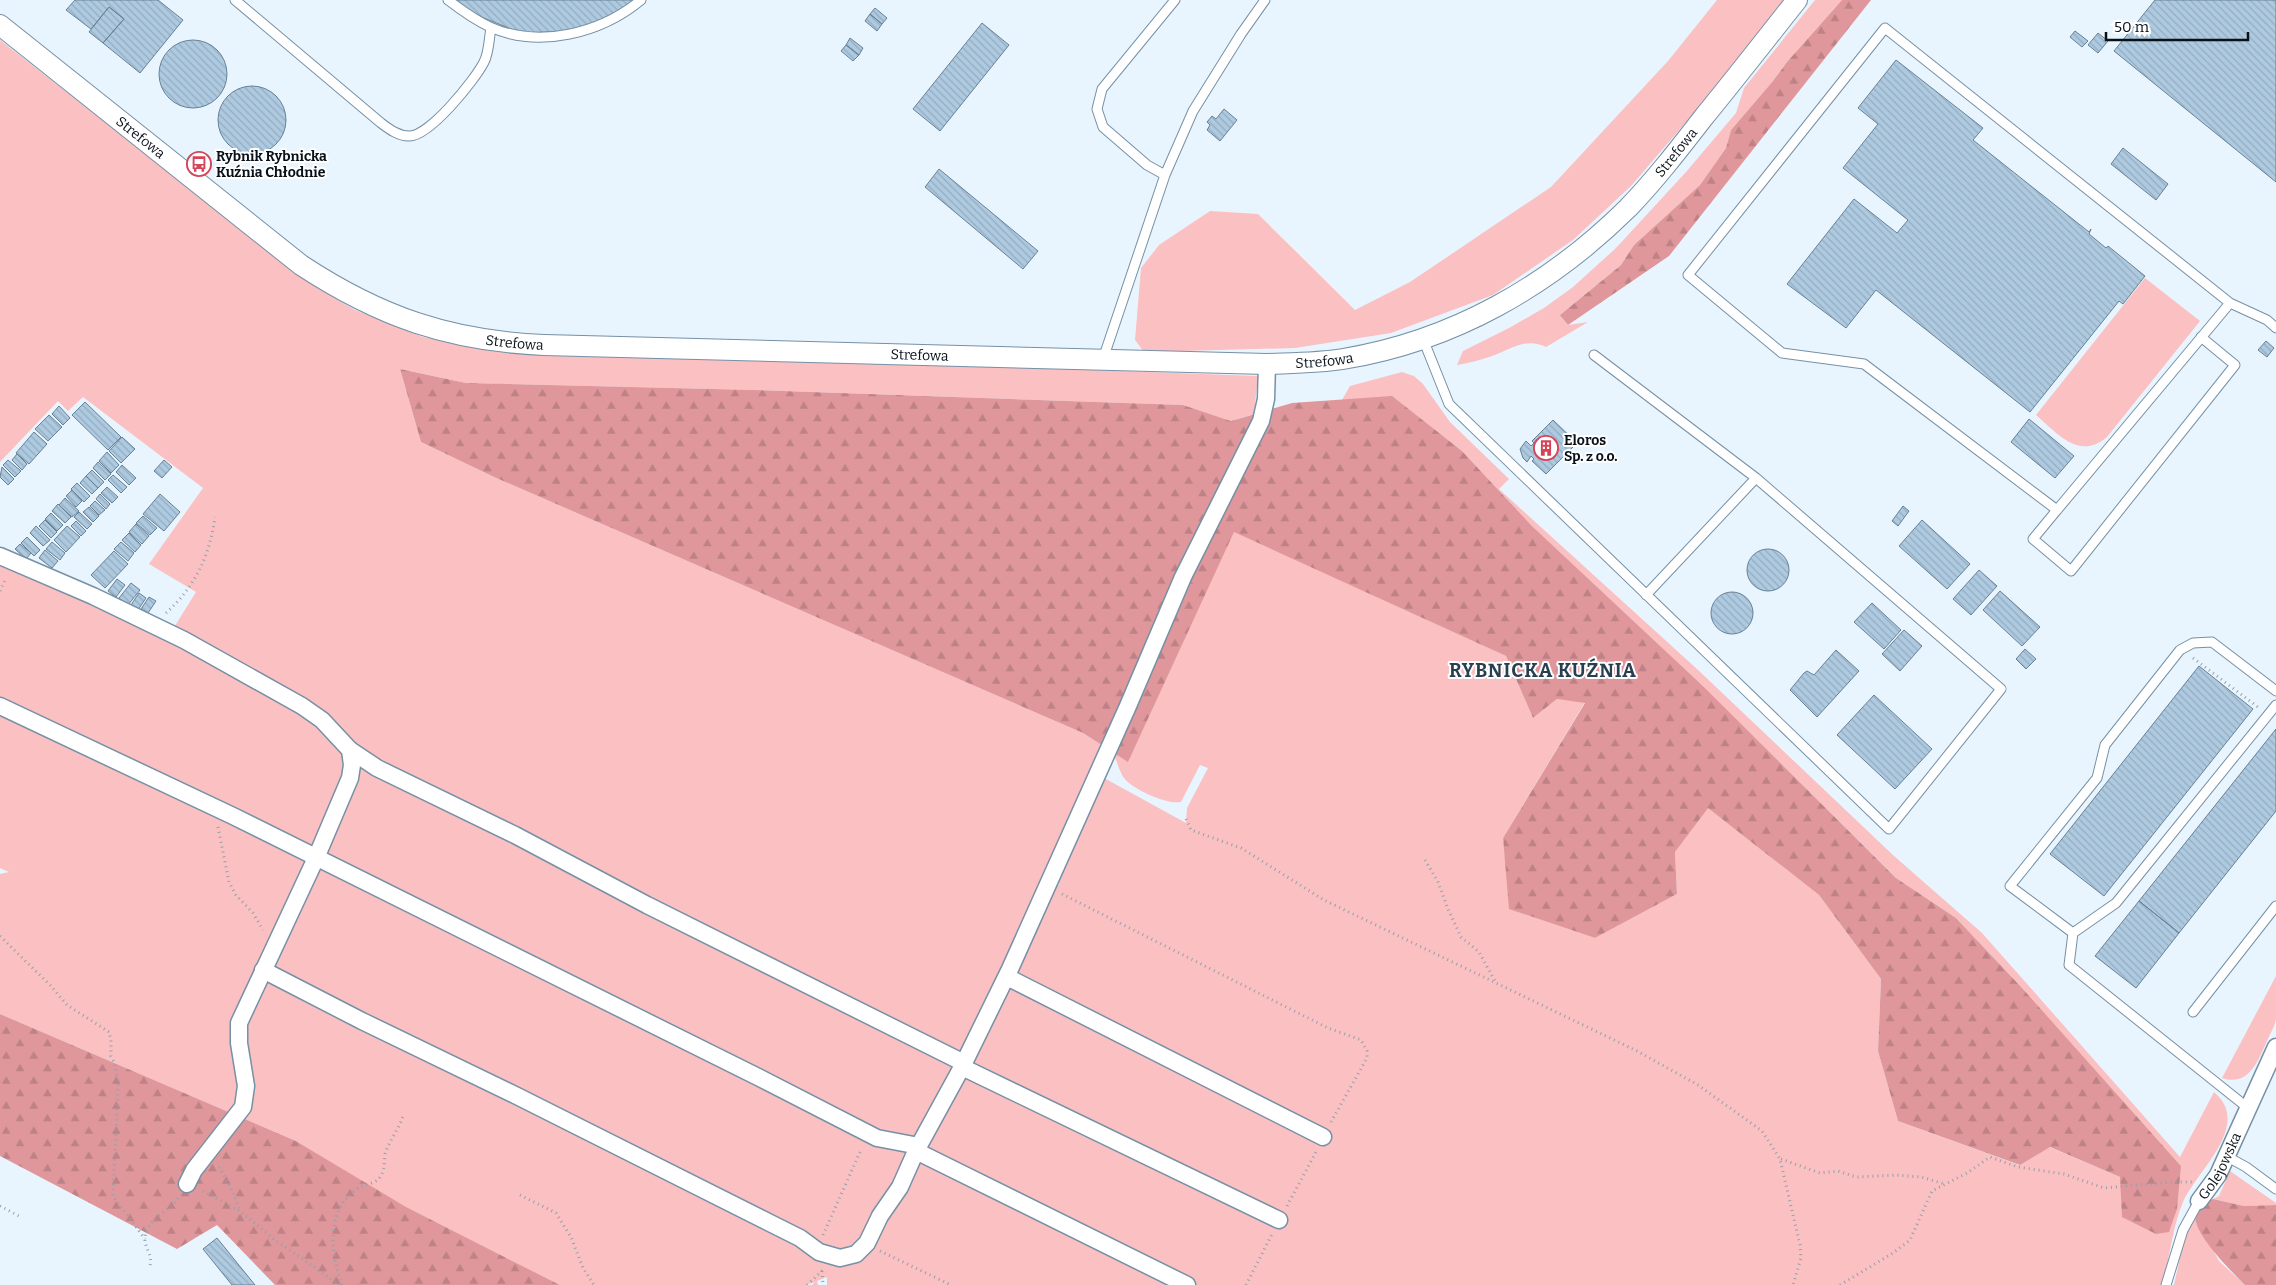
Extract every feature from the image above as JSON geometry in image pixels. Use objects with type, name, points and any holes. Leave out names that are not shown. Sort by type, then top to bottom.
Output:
[{"type":"street","name":"Strefowa","points":[[0,25],[302,265],[356,299],[415,324],[480,339],[528,344],[1267,364],[1342,359],[1383,351],[1454,327],[1505,303],[1536,284],[1588,245],[1629,207],[1672,158],[1797,0]]},
{"type":"street","points":[[265,966],[362,1021],[517,1096],[800,1238],[819,1252],[840,1258],[856,1254],[867,1243],[880,1216],[900,1187],[917,1149],[963,1065],[1007,977],[1183,577],[1261,421],[1267,391],[1267,364]]},
{"type":"street","points":[[0,556],[93,596],[193,645],[302,706],[322,720],[350,750],[377,768],[515,835],[647,905],[963,1065],[1279,1220]]},
{"type":"street","points":[[0,706],[220,810],[878,1138],[917,1149],[1187,1285]]},
{"type":"street","points":[[187,1184],[194,1170],[243,1107],[246,1086],[238,1043],[239,1023],[316,858],[350,778],[352,765],[350,750]]},
{"type":"street","points":[[1007,977],[1323,1137]]},
{"type":"street","name":"Golejowska","points":[[2199,1201],[2226,1156],[2276,1047]]},
{"type":"lane","points":[[235,0],[381,123],[397,134],[410,136],[428,128],[444,114],[485,61],[491,28]]},
{"type":"lane","points":[[448,0],[466,14],[491,28],[518,35],[546,38],[575,33],[602,25],[628,11],[641,0]]},
{"type":"lane","points":[[1165,175],[1147,165],[1103,127],[1097,109],[1102,89],[1175,0]]},
{"type":"lane","points":[[1103,360],[1165,175],[1193,111],[1241,34],[1265,0]]},
{"type":"lane","points":[[2057,510],[1864,364],[1782,353],[1688,276],[1885,28],[2230,304],[2267,320],[2276,328]]},
{"type":"lane","points":[[2201,337],[2235,365],[2071,571],[2033,539],[2201,337],[2230,304]]},
{"type":"lane","points":[[1423,339],[1449,404],[1889,829],[2001,689],[1756,478],[1594,355]]},
{"type":"lane","points":[[1646,595],[1756,478]]},
{"type":"lane","points":[[2073,933],[2010,886],[2098,778],[2105,745],[2180,650],[2193,643],[2212,642],[2276,691]]},
{"type":"lane","points":[[2248,1108],[2069,965],[2073,933],[2116,904],[2276,705]]},
{"type":"lane","points":[[2194,1012],[2276,906]]},
{"type":"lane","points":[[2226,1156],[2276,1189]]},
{"type":"lane","name":"Golejowska","points":[[2166,1285],[2183,1230],[2199,1201]]},
{"type":"path","points":[[170,609],[186,592],[200,571],[211,542],[215,517]]},
{"type":"path","points":[[2180,650],[2203,664],[2268,715]]},
{"type":"path","points":[[220,810],[218,829],[229,882],[236,895],[261,925],[264,936],[265,966]]},
{"type":"path","points":[[1186,819],[1191,830],[1241,848],[1324,900],[1637,1051],[1698,1085],[1762,1131],[1780,1159],[1800,1245],[1801,1258],[1793,1285]]},
{"type":"path","points":[[1425,860],[1438,882],[1461,937],[1479,952],[1496,983]]},
{"type":"path","points":[[1047,884],[1073,902],[1328,1028],[1361,1040],[1368,1051],[1367,1058],[1323,1137],[1246,1285]]},
{"type":"path","points":[[0,936],[50,984],[67,1005],[109,1032],[112,1040],[111,1056],[115,1064],[118,1084],[112,1196],[144,1239],[152,1259],[150,1265]]},
{"type":"path","points":[[341,1285],[332,1239],[333,1225],[340,1209],[351,1195],[360,1187],[374,1183],[380,1178],[386,1153],[400,1127],[403,1116]]},
{"type":"path","points":[[210,1150],[231,1188],[240,1211]]},
{"type":"path","points":[[823,1285],[819,1252],[824,1235],[860,1152]]},
{"type":"path","points":[[1840,1285],[1893,1253],[1910,1240],[1928,1196],[1932,1191],[1967,1173],[1990,1157],[2018,1167],[2064,1174],[2104,1188],[2172,1182],[2210,1184]]},
{"type":"path","points":[[1780,1159],[1820,1173],[1838,1171],[1856,1177],[1896,1175],[1921,1177],[1945,1184]]},
{"type":"path","points":[[144,1239],[150,1224],[176,1202],[187,1184],[240,1211],[275,1240],[341,1285]]},
{"type":"path","points":[[520,1195],[556,1213],[571,1237],[583,1268],[594,1285]]},
{"type":"path","points":[[0,1206],[19,1216]]},
{"type":"path","points":[[867,1243],[952,1285]]},
{"type":"path","points":[[807,1285],[817,1275]]},
{"type":"shaded area","points":[[1717,0],[1788,0],[1749,49],[1631,186],[1573,240],[1493,295],[1391,333],[1295,348],[1144,352],[1135,340],[1141,268],[1159,245],[1210,211],[1258,214],[1355,310],[1410,282],[1551,187],[1668,61]]},
{"type":"shaded area","points":[[1815,0],[1842,0],[1787,62],[1731,130],[1726,148],[1700,185],[1634,245],[1621,265],[1560,315],[1568,325],[1588,322],[1546,347],[1532,343],[1519,345],[1484,359],[1457,365],[1463,351],[1544,308],[1573,287],[1616,248],[1686,172],[1736,113],[1744,88]]},
{"type":"shaded area","points":[[0,40],[317,288],[355,310],[423,337],[478,348],[1258,376],[1254,414],[1231,421],[1183,405],[754,390],[466,383],[400,369],[421,442],[494,477],[1083,733],[1106,748],[1066,835],[1042,876],[1059,885],[1059,876],[1101,779],[1106,779],[1186,823],[1187,808],[1208,768],[1200,765],[1181,802],[1167,801],[1150,795],[1128,782],[1121,773],[1113,752],[1128,761],[1234,531],[1506,656],[1533,718],[1557,699],[1585,702],[1503,838],[1510,909],[1595,938],[1677,894],[1675,852],[1707,807],[1819,895],[1881,979],[1878,1051],[1898,1121],[2019,1165],[2049,1147],[2120,1177],[2181,1166],[2023,989],[1956,918],[1896,878],[1703,686],[1532,526],[1462,451],[1392,397],[1342,400],[1350,386],[1402,372],[1414,376],[1423,384],[1450,422],[1509,479],[1499,489],[1697,669],[1894,856],[1982,933],[2180,1157],[2214,1092],[2224,1105],[2228,1119],[2225,1133],[2183,1202],[2176,1222],[2162,1285],[827,1285],[827,1277],[817,1281],[818,1285],[812,1285],[815,1282],[806,1285],[560,1285],[405,1207],[296,1141],[0,1014],[0,874],[9,872],[0,868],[0,550],[173,629],[196,592],[149,564],[203,488],[83,397],[68,411],[58,401],[0,462]]},
{"type":"shaded area","points":[[2145,278],[2200,321],[2107,437],[2097,444],[2087,446],[2069,442],[2036,415]]},
{"type":"shaded area","points":[[2276,976],[2276,1019],[2256,1064],[2246,1076],[2239,1079],[2222,1078]]},
{"type":"shaded area","points":[[2230,1171],[2276,1203],[2276,1205],[2244,1206],[2213,1199],[2219,1196]]},
{"type":"shaded area","points":[[2195,1216],[2219,1261],[2245,1285],[2174,1285],[2184,1240]]},
{"type":"green space","points":[[1842,0],[1871,0],[1669,256],[1568,325],[1560,315],[1621,265],[1634,245],[1700,185],[1726,148],[1731,130],[1787,62]]},
{"type":"green space","points":[[400,369],[466,383],[754,390],[1183,405],[1231,421],[1292,403],[1392,396],[1462,451],[1532,526],[1703,686],[1896,878],[1956,918],[2023,989],[2181,1166],[2177,1209],[2169,1232],[2156,1234],[2122,1217],[2120,1177],[2050,1147],[2020,1165],[1898,1121],[1878,1051],[1881,979],[1819,895],[1708,808],[1675,852],[1677,894],[1595,938],[1509,909],[1503,838],[1585,703],[1557,699],[1533,718],[1506,656],[1234,532],[1128,762],[1083,733],[494,477],[421,442]]},
{"type":"green space","points":[[0,1014],[296,1141],[406,1207],[560,1285],[275,1285],[217,1225],[177,1249],[0,1156]]},
{"type":"green space","points":[[2213,1199],[2244,1206],[2276,1205],[2276,1285],[2245,1285],[2214,1252],[2196,1222],[2196,1215],[2200,1207]]},
{"type":"building","points":[[75,0],[158,0],[183,20],[140,73],[103,43],[124,19],[109,7],[91,29],[66,10]]},
{"type":"building","points":[[456,0],[636,0],[627,9],[576,31],[521,33],[469,12]]},
{"type":"building","points":[[2155,0],[2276,0],[2276,182],[2114,51]]},
{"type":"building","points":[[109,7],[124,19],[103,43],[89,32]]},
{"type":"building","points":[[875,8],[887,18],[882,24],[870,14]]},
{"type":"building","points":[[870,14],[882,24],[877,31],[865,21]]},
{"type":"building","points":[[982,23],[1009,45],[940,131],[913,109]]},
{"type":"building","points":[[2075,31],[2088,41],[2082,47],[2070,37]]},
{"type":"building","points":[[2098,33],[2108,41],[2098,53],[2088,45]]},
{"type":"building","points":[[850,38],[863,48],[859,55],[846,45]]},
{"type":"building","points":[[193,40],[206,42],[217,50],[225,61],[227,74],[225,87],[217,98],[206,106],[193,108],[180,106],[169,98],[161,87],[159,74],[161,61],[169,50],[180,42]]},
{"type":"building","points":[[846,45],[859,55],[853,61],[841,51]]},
{"type":"building","points":[[1896,60],[1983,128],[1973,140],[2089,232],[2091,229],[2089,234],[2106,248],[2108,246],[2145,276],[2123,304],[2119,301],[2030,412],[1876,290],[1846,328],[1787,284],[1854,199],[1897,233],[1908,220],[1843,168],[1878,124],[1858,108]]},
{"type":"building","points":[[252,86],[265,88],[276,96],[284,107],[286,120],[284,133],[276,144],[265,152],[252,154],[239,152],[228,144],[220,133],[218,120],[220,107],[228,96],[239,88]]},
{"type":"building","points":[[1224,109],[1237,120],[1220,141],[1207,130],[1210,125],[1207,122],[1212,116],[1216,119]]},
{"type":"building","points":[[2123,148],[2168,184],[2156,200],[2111,164]]},
{"type":"building","points":[[939,169],[1038,251],[1023,269],[925,187]]},
{"type":"building","points":[[2266,341],[2274,348],[2267,357],[2258,350]]},
{"type":"building","points":[[85,402],[121,437],[108,450],[72,415]]},
{"type":"building","points":[[59,406],[70,418],[63,425],[52,414]]},
{"type":"building","points":[[49,415],[62,427],[48,441],[35,429]]},
{"type":"building","points":[[2029,419],[2074,456],[2055,478],[2011,442]]},
{"type":"building","name":"Eloros Sp. z o.o.","points":[[1553,420],[1577,443],[1546,474],[1532,461],[1534,459],[1531,456],[1527,462],[1523,458],[1520,449],[1526,441],[1531,446],[1534,443],[1532,441]]},
{"type":"building","points":[[34,432],[47,444],[29,464],[16,453]]},
{"type":"building","points":[[122,437],[135,449],[121,463],[109,451]]},
{"type":"building","points":[[107,452],[119,465],[111,473],[99,461]]},
{"type":"building","points":[[17,454],[27,464],[22,470],[12,460]]},
{"type":"building","points":[[8,460],[21,471],[15,477],[3,465]]},
{"type":"building","points":[[164,460],[172,467],[162,478],[154,471]]},
{"type":"building","points":[[98,462],[111,474],[105,480],[93,468]]},
{"type":"building","points":[[122,465],[136,478],[129,485],[116,472]]},
{"type":"building","points":[[2,467],[14,479],[8,485],[0,477]]},
{"type":"building","points":[[92,470],[104,482],[98,488],[86,476]]},
{"type":"building","points":[[113,475],[127,487],[121,493],[108,480]]},
{"type":"building","points":[[86,476],[98,488],[92,494],[80,483]]},
{"type":"building","points":[[77,483],[90,496],[84,502],[71,489]]},
{"type":"building","points":[[107,487],[118,497],[112,503],[101,493]]},
{"type":"building","points":[[72,490],[82,501],[76,507],[66,496]]},
{"type":"building","points":[[100,494],[110,504],[106,509],[96,499]]},
{"type":"building","points":[[160,494],[180,512],[164,531],[143,514]]},
{"type":"building","points":[[65,498],[79,511],[72,517],[59,505]]},
{"type":"building","points":[[95,501],[105,510],[99,515],[90,506]]},
{"type":"building","points":[[58,504],[71,517],[65,523],[52,511]]},
{"type":"building","points":[[1903,506],[1909,511],[1898,526],[1892,521]]},
{"type":"building","points":[[89,507],[99,516],[93,522],[83,512]]},
{"type":"building","points":[[79,512],[92,524],[87,529],[74,517]]},
{"type":"building","points":[[51,513],[63,525],[57,531],[45,519]]},
{"type":"building","points":[[143,516],[157,528],[150,535],[136,523]]},
{"type":"building","points":[[45,520],[57,532],[51,538],[39,526]]},
{"type":"building","points":[[1922,520],[1970,564],[1947,589],[1899,546]]},
{"type":"building","points":[[76,521],[86,531],[81,536],[71,526]]},
{"type":"building","points":[[136,524],[149,536],[142,544],[129,532]]},
{"type":"building","points":[[36,526],[50,540],[43,546],[30,533]]},
{"type":"building","points":[[67,526],[80,537],[66,552],[54,540]]},
{"type":"building","points":[[129,533],[141,545],[135,552],[122,540]]},
{"type":"building","points":[[27,537],[40,550],[34,556],[21,543]]},
{"type":"building","points":[[52,542],[65,553],[60,560],[46,549]]},
{"type":"building","points":[[121,542],[134,553],[128,561],[114,549]]},
{"type":"building","points":[[20,544],[31,553],[26,559],[15,549]]},
{"type":"building","points":[[1772,549],[1780,552],[1786,558],[1789,570],[1786,582],[1780,588],[1764,591],[1756,588],[1750,582],[1747,566],[1750,558],[1756,552]]},
{"type":"building","points":[[45,550],[58,561],[52,568],[39,558]]},
{"type":"building","points":[[114,551],[128,564],[105,588],[91,575]]},
{"type":"building","points":[[1979,570],[1997,586],[1971,615],[1953,599]]},
{"type":"building","points":[[117,579],[125,585],[116,597],[108,591]]},
{"type":"building","points":[[131,583],[140,590],[128,605],[119,598]]},
{"type":"building","points":[[2000,591],[2040,627],[2022,646],[1983,610]]},
{"type":"building","points":[[1732,592],[1747,598],[1753,613],[1747,628],[1732,634],[1717,628],[1711,613],[1717,598]]},
{"type":"building","points":[[139,593],[146,598],[138,610],[131,605]]},
{"type":"building","points":[[149,597],[156,601],[148,613],[141,609]]},
{"type":"building","points":[[1872,603],[1901,630],[1884,649],[1854,622]]},
{"type":"building","points":[[1904,630],[1922,646],[1900,671],[1882,654]]},
{"type":"building","points":[[2025,649],[2036,659],[2026,669],[2016,659]]},
{"type":"building","points":[[1836,650],[1859,671],[1817,717],[1790,690],[1807,671],[1814,675]]},
{"type":"building","points":[[2199,666],[2253,709],[2104,896],[2050,854]]},
{"type":"building","points":[[1874,695],[1932,749],[1895,789],[1837,735]]},
{"type":"building","points":[[2276,729],[2276,811],[2179,933],[2139,901]]},
{"type":"building","points":[[2139,901],[2179,933],[2136,988],[2095,956]]},
{"type":"building","points":[[217,1238],[255,1285],[232,1285],[203,1249]]},
{"type":"place","name":"Rybnik Rybnicka Kuźnia Chłodnie","points":[[199,164]]},
{"type":"place","name":"Eloros Sp. z o.o.","points":[[1546,448]]},
{"type":"district","name":"RYBNICKA KUŹNIA","points":[[1543,670]]}]
